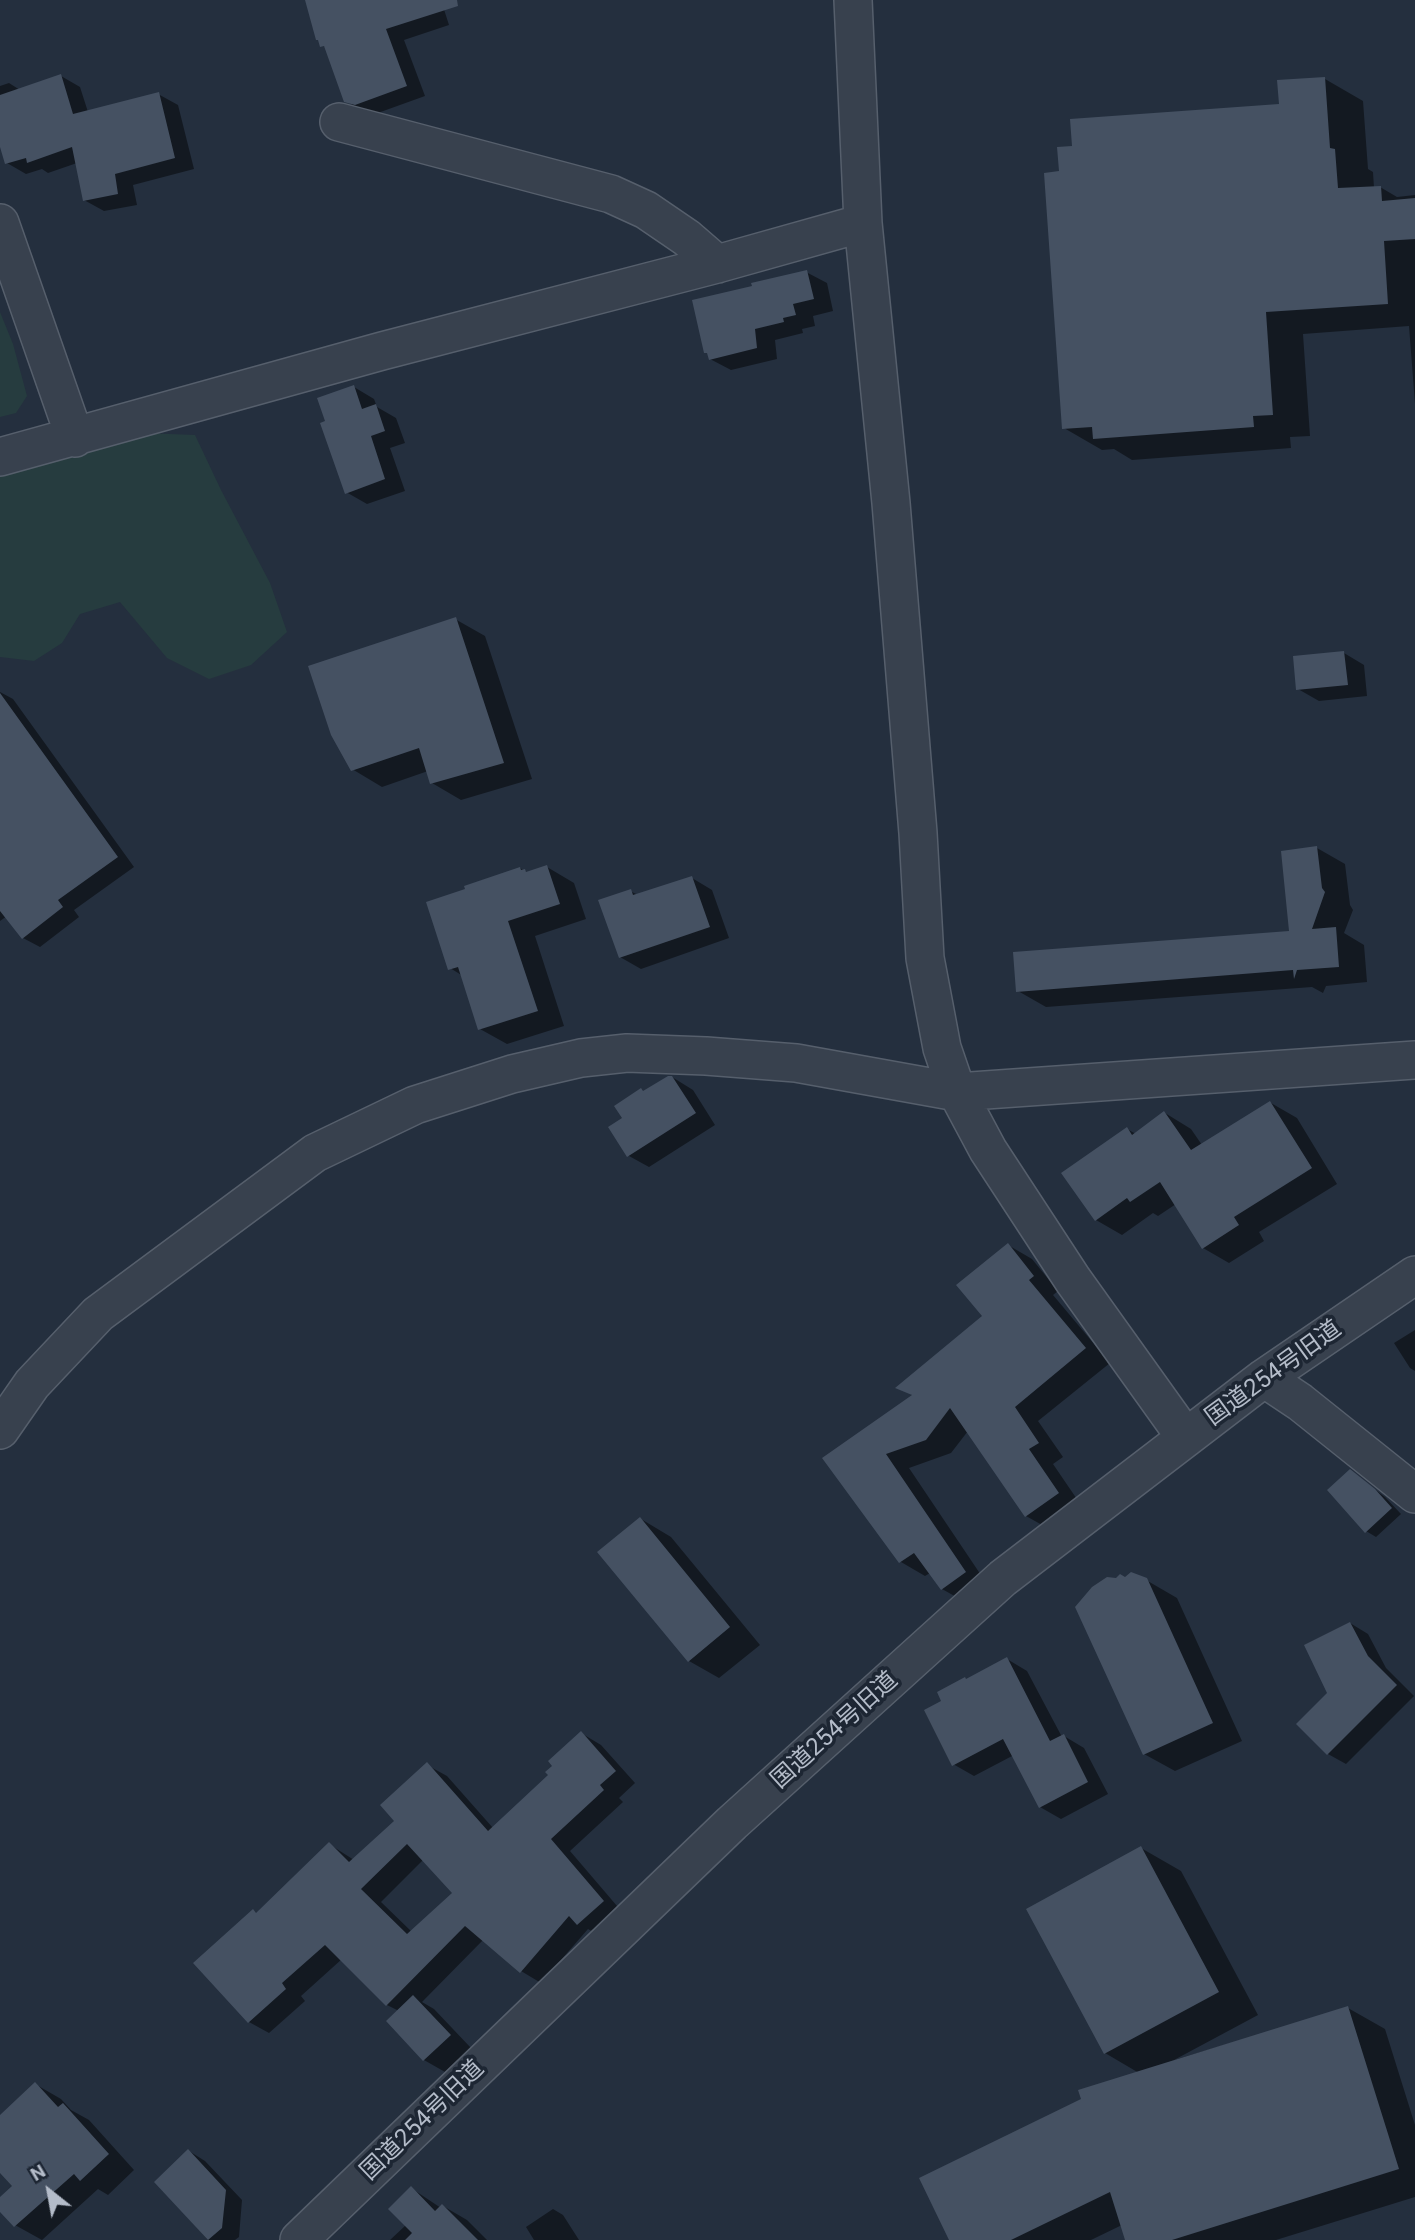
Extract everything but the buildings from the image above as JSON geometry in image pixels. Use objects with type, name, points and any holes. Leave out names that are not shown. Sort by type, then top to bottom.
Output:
[{"type":"street","points":[[853,0],[863,223],[891,503],[918,834],[925,958],[942,1048],[957,1092],[988,1150],[1059,1258],[1186,1438]]},
{"type":"street","points":[[339,122],[611,194],[646,210],[687,238],[717,264]]},
{"type":"street","points":[[0,223],[75,438]]},
{"type":"street","points":[[0,457],[382,351],[863,223]]},
{"type":"street","points":[[0,1430],[32,1384],[97,1314],[315,1153],[415,1105],[512,1074],[582,1058],[627,1053],[706,1056],[796,1063],[957,1092],[1415,1060]]},
{"type":"street","name":"国道254号旧道","points":[[299,2240],[732,1823],[1003,1578],[1264,1378],[1415,1275]]},
{"type":"street","points":[[1264,1378],[1300,1402],[1415,1494]]},
{"type":"green space","points":[[0,312],[13,344],[27,396],[16,413],[0,417]]},
{"type":"green space","points":[[144,433],[195,435],[270,583],[287,632],[251,665],[209,679],[167,658],[120,602],[80,614],[62,643],[34,661],[0,657],[0,471]]}]
